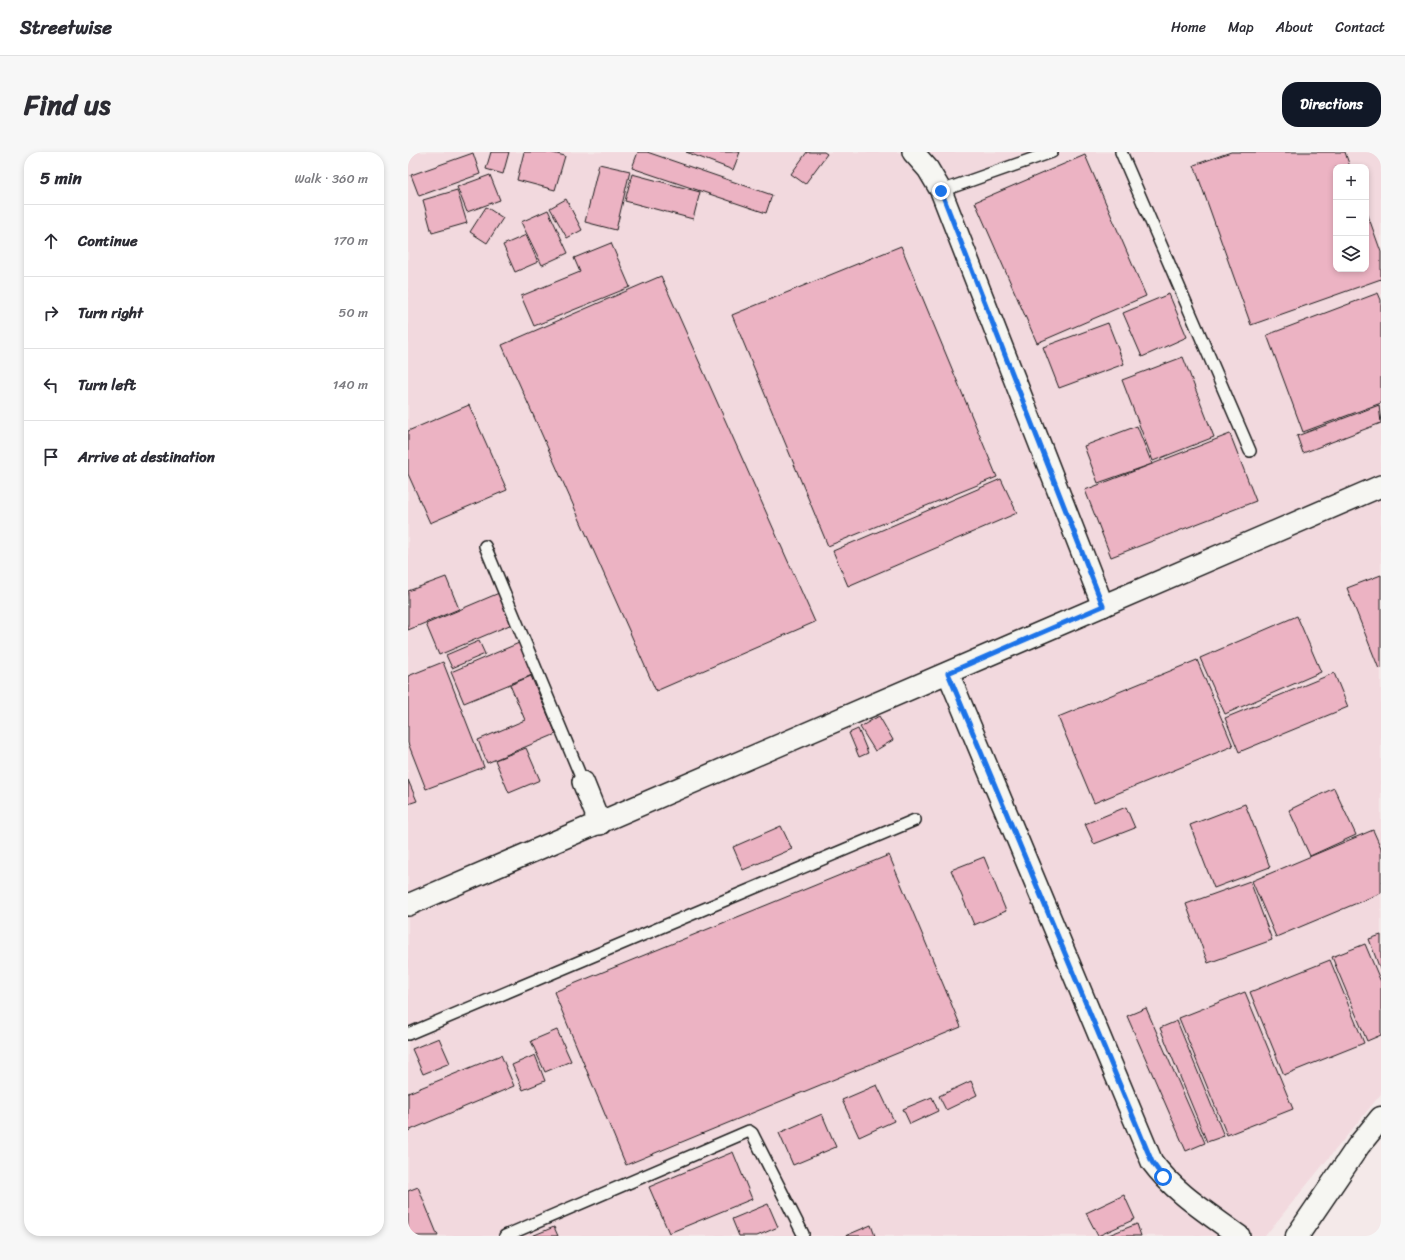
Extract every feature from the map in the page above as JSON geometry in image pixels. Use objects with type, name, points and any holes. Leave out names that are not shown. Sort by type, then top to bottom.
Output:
[{"type":"street","points":[[913,152],[928,169],[941,191],[1103,606]]},
{"type":"street","points":[[408,905],[600,824],[1381,486]]},
{"type":"street","points":[[948,673],[1152,1162],[1163,1177],[1179,1192],[1239,1236]]},
{"type":"street","points":[[583,782],[600,824]]},
{"type":"street","points":[[1297,1236],[1359,1145],[1381,1118]]},
{"type":"lane","points":[[941,191],[1052,152]]},
{"type":"lane","points":[[1121,152],[1250,451]]},
{"type":"lane","points":[[485,546],[583,782]]},
{"type":"lane","points":[[408,1034],[915,820]]},
{"type":"lane","points":[[505,1236],[749,1132],[752,1133],[804,1234]]},
{"type":"shaded area","points":[[408,152],[1381,152],[1381,1094],[1265,1236],[408,1236]]},
{"type":"building","points":[[491,152],[509,152],[503,174],[486,169]]},
{"type":"building","points":[[524,152],[549,152],[565,156],[555,190],[517,180]]},
{"type":"building","points":[[638,152],[647,152],[772,195],[766,213],[632,168]]},
{"type":"building","points":[[686,152],[740,152],[733,170]]},
{"type":"building","points":[[807,152],[824,152],[827,154],[805,184],[791,174]]},
{"type":"building","points":[[1231,152],[1345,152],[1349,164],[1333,164],[1333,272],[1369,272],[1369,218],[1381,252],[1381,279],[1251,325],[1194,165]]},
{"type":"building","points":[[473,153],[480,174],[419,196],[411,175]]},
{"type":"building","points":[[1085,155],[1146,296],[1037,343],[975,202]]},
{"type":"building","points":[[599,164],[630,171],[616,230],[585,222]]},
{"type":"building","points":[[632,174],[700,192],[693,219],[625,201]]},
{"type":"building","points":[[490,175],[500,200],[467,212],[457,187]]},
{"type":"building","points":[[457,190],[467,223],[432,233],[423,200]]},
{"type":"building","points":[[566,199],[582,230],[567,238],[550,208]]},
{"type":"building","points":[[486,207],[503,218],[487,243],[470,232]]},
{"type":"building","points":[[548,210],[568,253],[542,265],[521,222]]},
{"type":"building","points":[[526,235],[538,262],[515,272],[503,245]]},
{"type":"building","points":[[611,243],[630,287],[534,326],[521,296],[580,272],[574,258]]},
{"type":"building","points":[[901,246],[997,477],[828,546],[732,315]]},
{"type":"building","points":[[661,276],[815,622],[656,691],[502,345]]},
{"type":"building","points":[[1378,293],[1381,300],[1381,403],[1303,432],[1267,335]]},
{"type":"building","points":[[1169,294],[1187,337],[1142,357],[1123,313]]},
{"type":"building","points":[[1108,323],[1124,364],[1059,388],[1043,347]]},
{"type":"building","points":[[1183,357],[1214,437],[1153,461],[1122,380]]},
{"type":"building","points":[[469,405],[507,490],[430,523],[408,474],[408,431]]},
{"type":"building","points":[[1379,405],[1381,423],[1303,453],[1297,436]]},
{"type":"building","points":[[1137,426],[1152,464],[1098,483],[1084,446]]},
{"type":"building","points":[[1230,434],[1256,501],[1111,557],[1085,490]]},
{"type":"building","points":[[1001,479],[1017,513],[848,586],[833,551]]},
{"type":"building","points":[[1381,575],[1381,668],[1379,669],[1347,588]]},
{"type":"building","points":[[446,577],[459,609],[408,630],[408,591]]},
{"type":"building","points":[[499,593],[512,624],[439,655],[426,624]]},
{"type":"building","points":[[1297,616],[1321,672],[1225,714],[1200,658]]},
{"type":"building","points":[[479,641],[485,654],[452,668],[446,655]]},
{"type":"building","points":[[519,643],[532,675],[464,703],[451,672]]},
{"type":"building","points":[[1197,660],[1233,746],[1094,803],[1058,717]]},
{"type":"building","points":[[443,662],[484,767],[426,789],[408,743],[408,676]]},
{"type":"building","points":[[1334,673],[1348,707],[1239,752],[1225,718]]},
{"type":"building","points":[[531,676],[556,734],[487,763],[478,740],[525,720],[510,685]]},
{"type":"building","points":[[879,716],[893,740],[875,751],[860,727]]},
{"type":"building","points":[[858,729],[868,753],[859,757],[849,733]]},
{"type":"building","points":[[526,748],[540,780],[509,793],[495,760]]},
{"type":"building","points":[[408,780],[417,801],[408,804]]},
{"type":"building","points":[[1334,788],[1356,835],[1310,856],[1289,810]]},
{"type":"building","points":[[1245,804],[1270,867],[1214,888],[1190,825]]},
{"type":"building","points":[[1126,807],[1135,828],[1094,844],[1085,824]]},
{"type":"building","points":[[781,826],[792,849],[743,870],[733,847]]},
{"type":"building","points":[[1373,830],[1381,848],[1381,893],[1276,937],[1252,881]]},
{"type":"building","points":[[889,855],[961,1027],[626,1165],[554,992]]},
{"type":"building","points":[[984,857],[1006,911],[974,925],[951,870]]},
{"type":"building","points":[[1250,881],[1272,940],[1208,963],[1186,904]]},
{"type":"building","points":[[1381,935],[1381,972],[1369,939]]},
{"type":"building","points":[[1365,944],[1381,982],[1381,1035],[1367,1041],[1332,957]]},
{"type":"building","points":[[1330,960],[1364,1043],[1284,1075],[1250,992]]},
{"type":"building","points":[[1245,992],[1293,1109],[1227,1135],[1179,1018]]},
{"type":"building","points":[[1146,1008],[1205,1143],[1186,1151],[1127,1016]]},
{"type":"building","points":[[1177,1021],[1224,1136],[1207,1142],[1160,1028]]},
{"type":"building","points":[[557,1030],[571,1061],[545,1072],[531,1041]]},
{"type":"building","points":[[439,1038],[450,1063],[423,1074],[412,1049]]},
{"type":"building","points":[[501,1055],[514,1086],[408,1131],[408,1093]]},
{"type":"building","points":[[535,1055],[545,1081],[523,1090],[512,1065]]},
{"type":"building","points":[[971,1081],[977,1095],[946,1110],[939,1096]]},
{"type":"building","points":[[877,1085],[894,1121],[859,1137],[842,1100]]},
{"type":"building","points":[[932,1097],[938,1111],[910,1124],[903,1109]]},
{"type":"building","points":[[822,1114],[836,1147],[793,1165],[779,1133]]},
{"type":"building","points":[[733,1152],[752,1199],[669,1233],[649,1187]]},
{"type":"building","points":[[418,1187],[438,1236],[408,1236],[408,1191]]},
{"type":"building","points":[[1124,1195],[1135,1219],[1098,1236],[1086,1213]]},
{"type":"building","points":[[768,1204],[778,1227],[757,1236],[739,1236],[732,1219]]},
{"type":"building","points":[[1137,1224],[1141,1236],[1106,1236]]},
{"type":"building","points":[[871,1225],[875,1236],[845,1236]]},
{"type":"building","points":[[554,1227],[558,1236],[532,1236]]},
{"type":"route","points":[[941,191],[1103,606],[948,673],[1152,1162],[1163,1177]]}]
